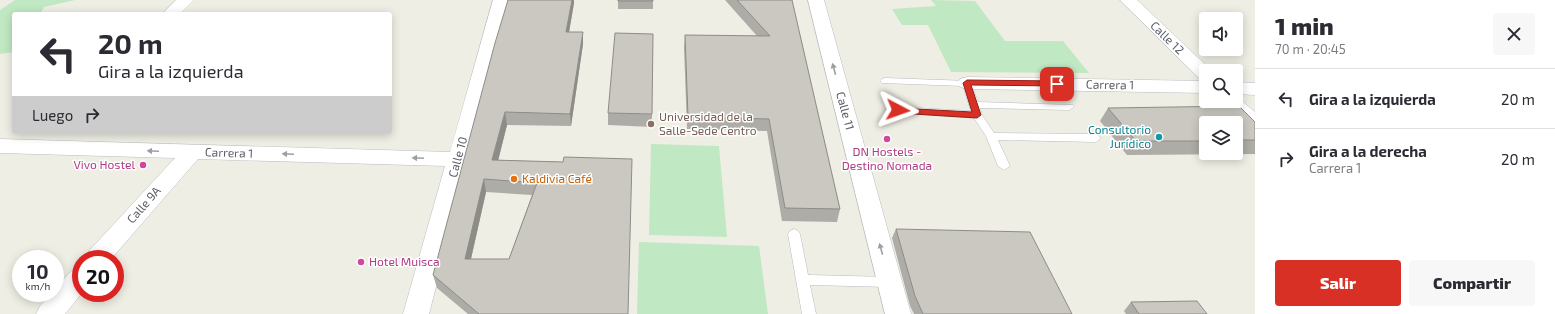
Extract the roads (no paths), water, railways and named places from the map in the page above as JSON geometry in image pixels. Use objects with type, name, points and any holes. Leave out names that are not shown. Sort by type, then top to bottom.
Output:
[{"type":"street","points":[[172,12],[186,0]]},
{"type":"street","name":"Calle 10","points":[[416,314],[501,0]]},
{"type":"street","name":"Calle 11","points":[[816,0],[898,314]]},
{"type":"street","name":"Calle 12","points":[[1128,0],[1199,68]]},
{"type":"street","name":"Carrera 1","points":[[967,83],[1199,86]]},
{"type":"street","points":[[1243,88],[1255,89]]},
{"type":"street","points":[[1239,108],[1255,124]]},
{"type":"street","points":[[0,142],[12,134]]},
{"type":"street","name":"Carrera 1","points":[[0,146],[457,159]]},
{"type":"street","name":"Calle 9A","points":[[105,250],[192,152]]},
{"type":"street","points":[[49,314],[72,287]]},
{"type":"lane","points":[[885,81],[967,83],[977,115],[991,136],[1004,166]]},
{"type":"lane","points":[[973,105],[1069,107]]},
{"type":"lane","points":[[898,110],[977,115]]},
{"type":"lane","points":[[991,136],[1096,138]]},
{"type":"lane","points":[[794,234],[809,314]]},
{"type":"lane","points":[[802,280],[890,282]]},
{"type":"place","name":"Universidad de la Salle-Sede Centro","points":[[651,124]]},
{"type":"place","name":"Consultorio Jurídico","points":[[1159,137]]},
{"type":"place","name":"DN Hostels - Destino Nomada","points":[[887,139]]},
{"type":"place","name":"Vivo Hostel","points":[[143,165]]},
{"type":"place","name":"Kaldivia Café","points":[[514,179]]},
{"type":"place","name":"Hotel Muisca","points":[[361,262]]}]
